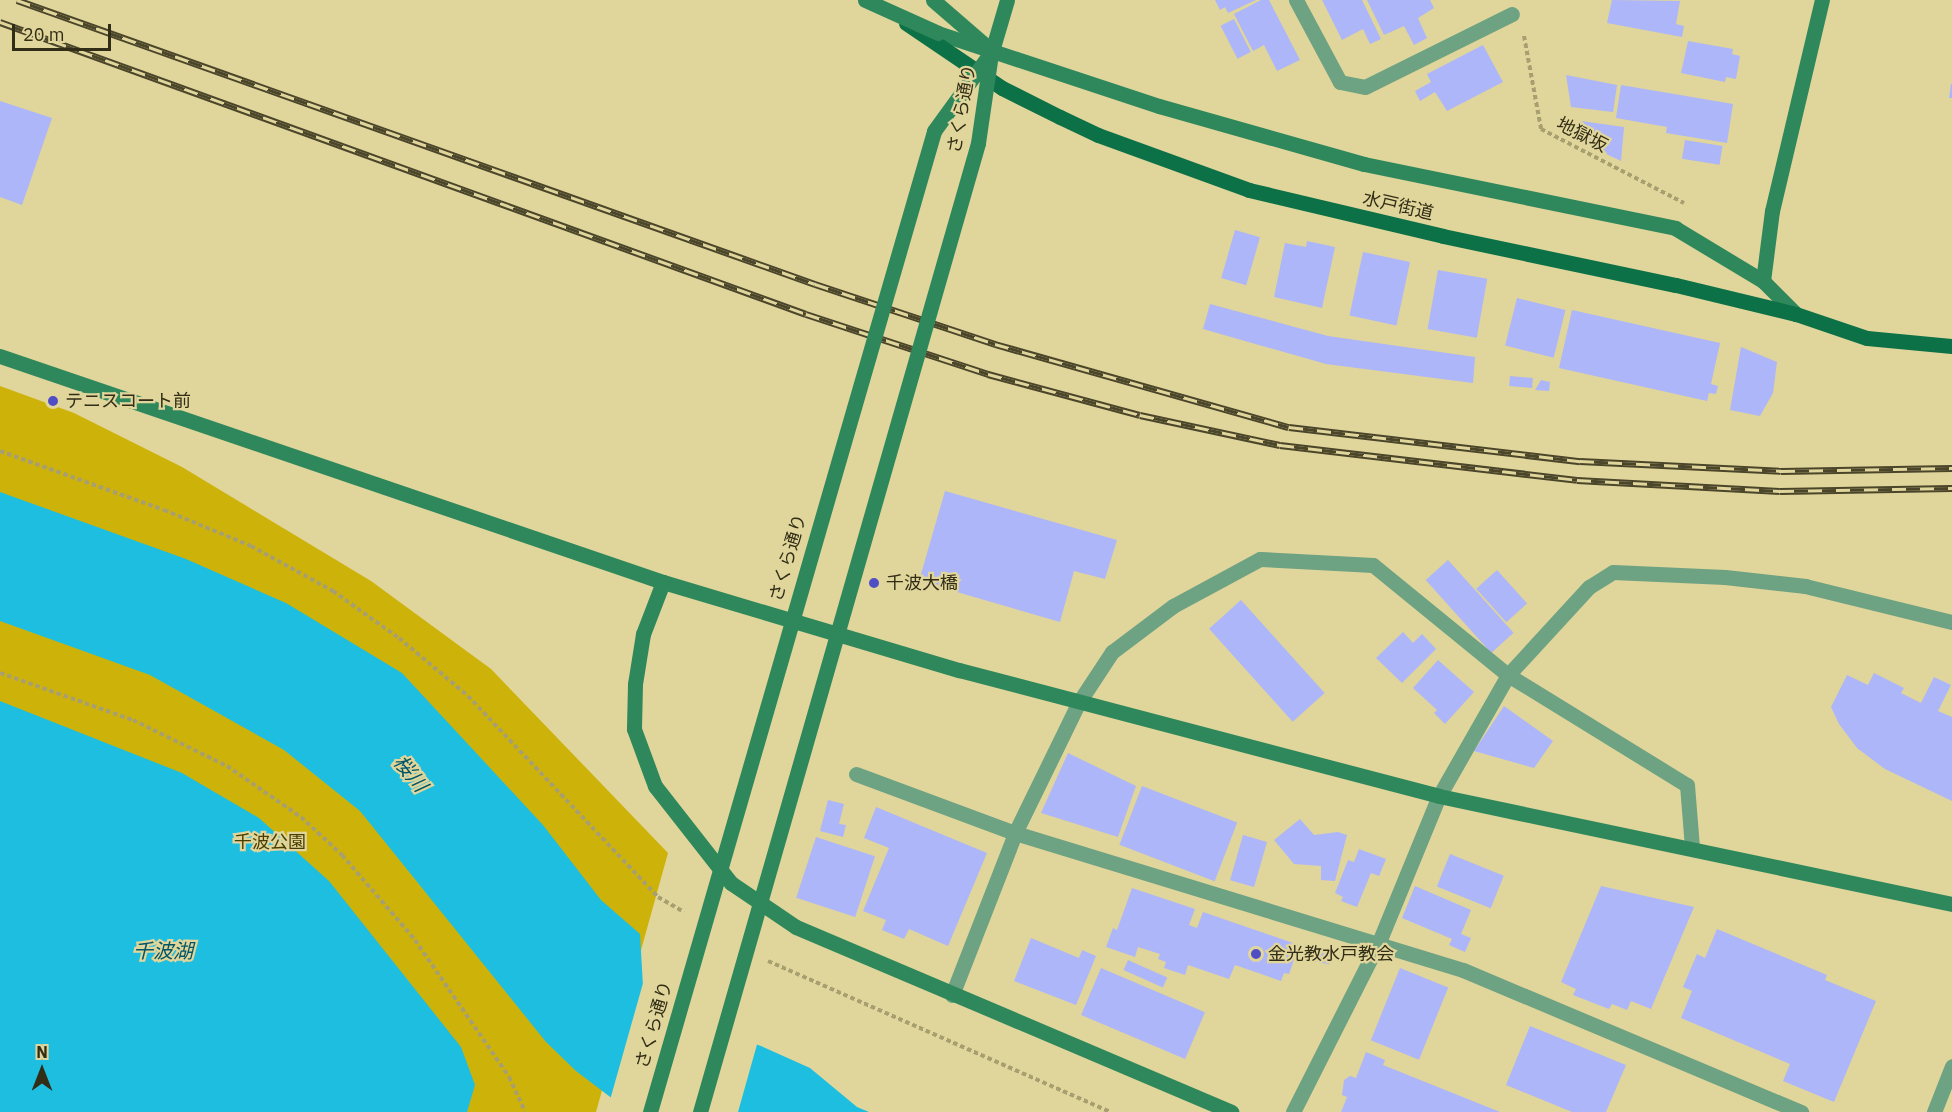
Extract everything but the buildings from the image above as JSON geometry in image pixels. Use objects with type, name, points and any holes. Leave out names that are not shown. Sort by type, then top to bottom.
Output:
[{"type":"main road","name":"水戸街道","points":[[872,0],[1002,88],[1098,135],[1199,173],[1335,211],[1796,314],[1867,338],[1952,346]]},
{"type":"street","points":[[865,0],[913,23],[1052,71],[1170,109],[1364,164],[1675,228],[1763,281],[1796,314]]},
{"type":"street","points":[[933,0],[992,51]]},
{"type":"street","points":[[992,51],[1003,20],[1007,0]]},
{"type":"street","points":[[1296,0],[1340,82],[1365,87],[1512,14]]},
{"type":"street","points":[[1763,281],[1778,180],[1822,0]]},
{"type":"street","name":"さくら通り","points":[[650,1112],[934,131],[992,51]]},
{"type":"street","name":"さくら通り","points":[[700,1112],[978,143],[992,51]]},
{"type":"street","points":[[0,356],[663,582],[1079,702],[1439,796],[1692,847],[1952,904]]},
{"type":"street","points":[[952,995],[1015,833],[1079,702],[1112,652],[1173,606],[1260,559],[1373,565],[1508,675],[1687,785],[1692,847]]},
{"type":"street","points":[[1293,1112],[1379,942],[1439,796],[1508,675],[1589,587],[1613,572],[1703,575],[1805,586],[1952,622]]},
{"type":"street","points":[[663,582],[643,634],[635,684],[634,729],[655,786],[731,882],[796,927],[1231,1112]]},
{"type":"street","points":[[856,774],[1015,833],[1379,942],[1463,970],[1801,1112]]},
{"type":"street","points":[[1934,1112],[1952,1066]]},
{"type":"path","name":"地獄坂","points":[[1512,14],[1523,33],[1541,129],[1686,204]]},
{"type":"path","points":[[0,451],[164,510],[251,546],[333,591],[399,638],[468,696],[658,897],[688,914]]},
{"type":"path","points":[[0,673],[133,720],[227,766],[301,817],[342,855],[415,940],[509,1077],[525,1112]]},
{"type":"path","points":[[766,960],[1110,1112]]},
{"type":"green space","name":"千波公園","points":[[0,386],[74,413],[182,467],[371,581],[491,669],[668,853],[596,1112],[0,1112]]},
{"type":"water","name":"桜川","points":[[0,492],[186,559],[286,603],[402,673],[543,825],[601,900],[640,934],[644,1004],[761,1046],[810,1068],[857,1107],[869,1112],[630,1112],[576,1071],[546,1042],[360,811],[284,750],[150,675],[0,621]]},
{"type":"water","name":"千波湖","points":[[0,701],[182,773],[259,818],[329,881],[461,1047],[475,1085],[467,1112],[0,1112]]},
{"type":"pier","points":[[645,976],[647,1002],[758,1041],[738,1112],[625,1112],[610,1100]]},
{"type":"railway","points":[[17,0],[815,284],[995,344],[1289,427],[1580,461],[1781,471],[1952,468]]},
{"type":"railway","points":[[0,22],[806,314],[988,374],[1140,415],[1280,445],[1577,480],[1780,491],[1952,488]]},
{"type":"place","name":"テニスコート前","points":[[53,401]]},
{"type":"place","name":"千波大橋","points":[[874,583]]},
{"type":"place","name":"金光教水戸教会","points":[[1256,954]]}]
